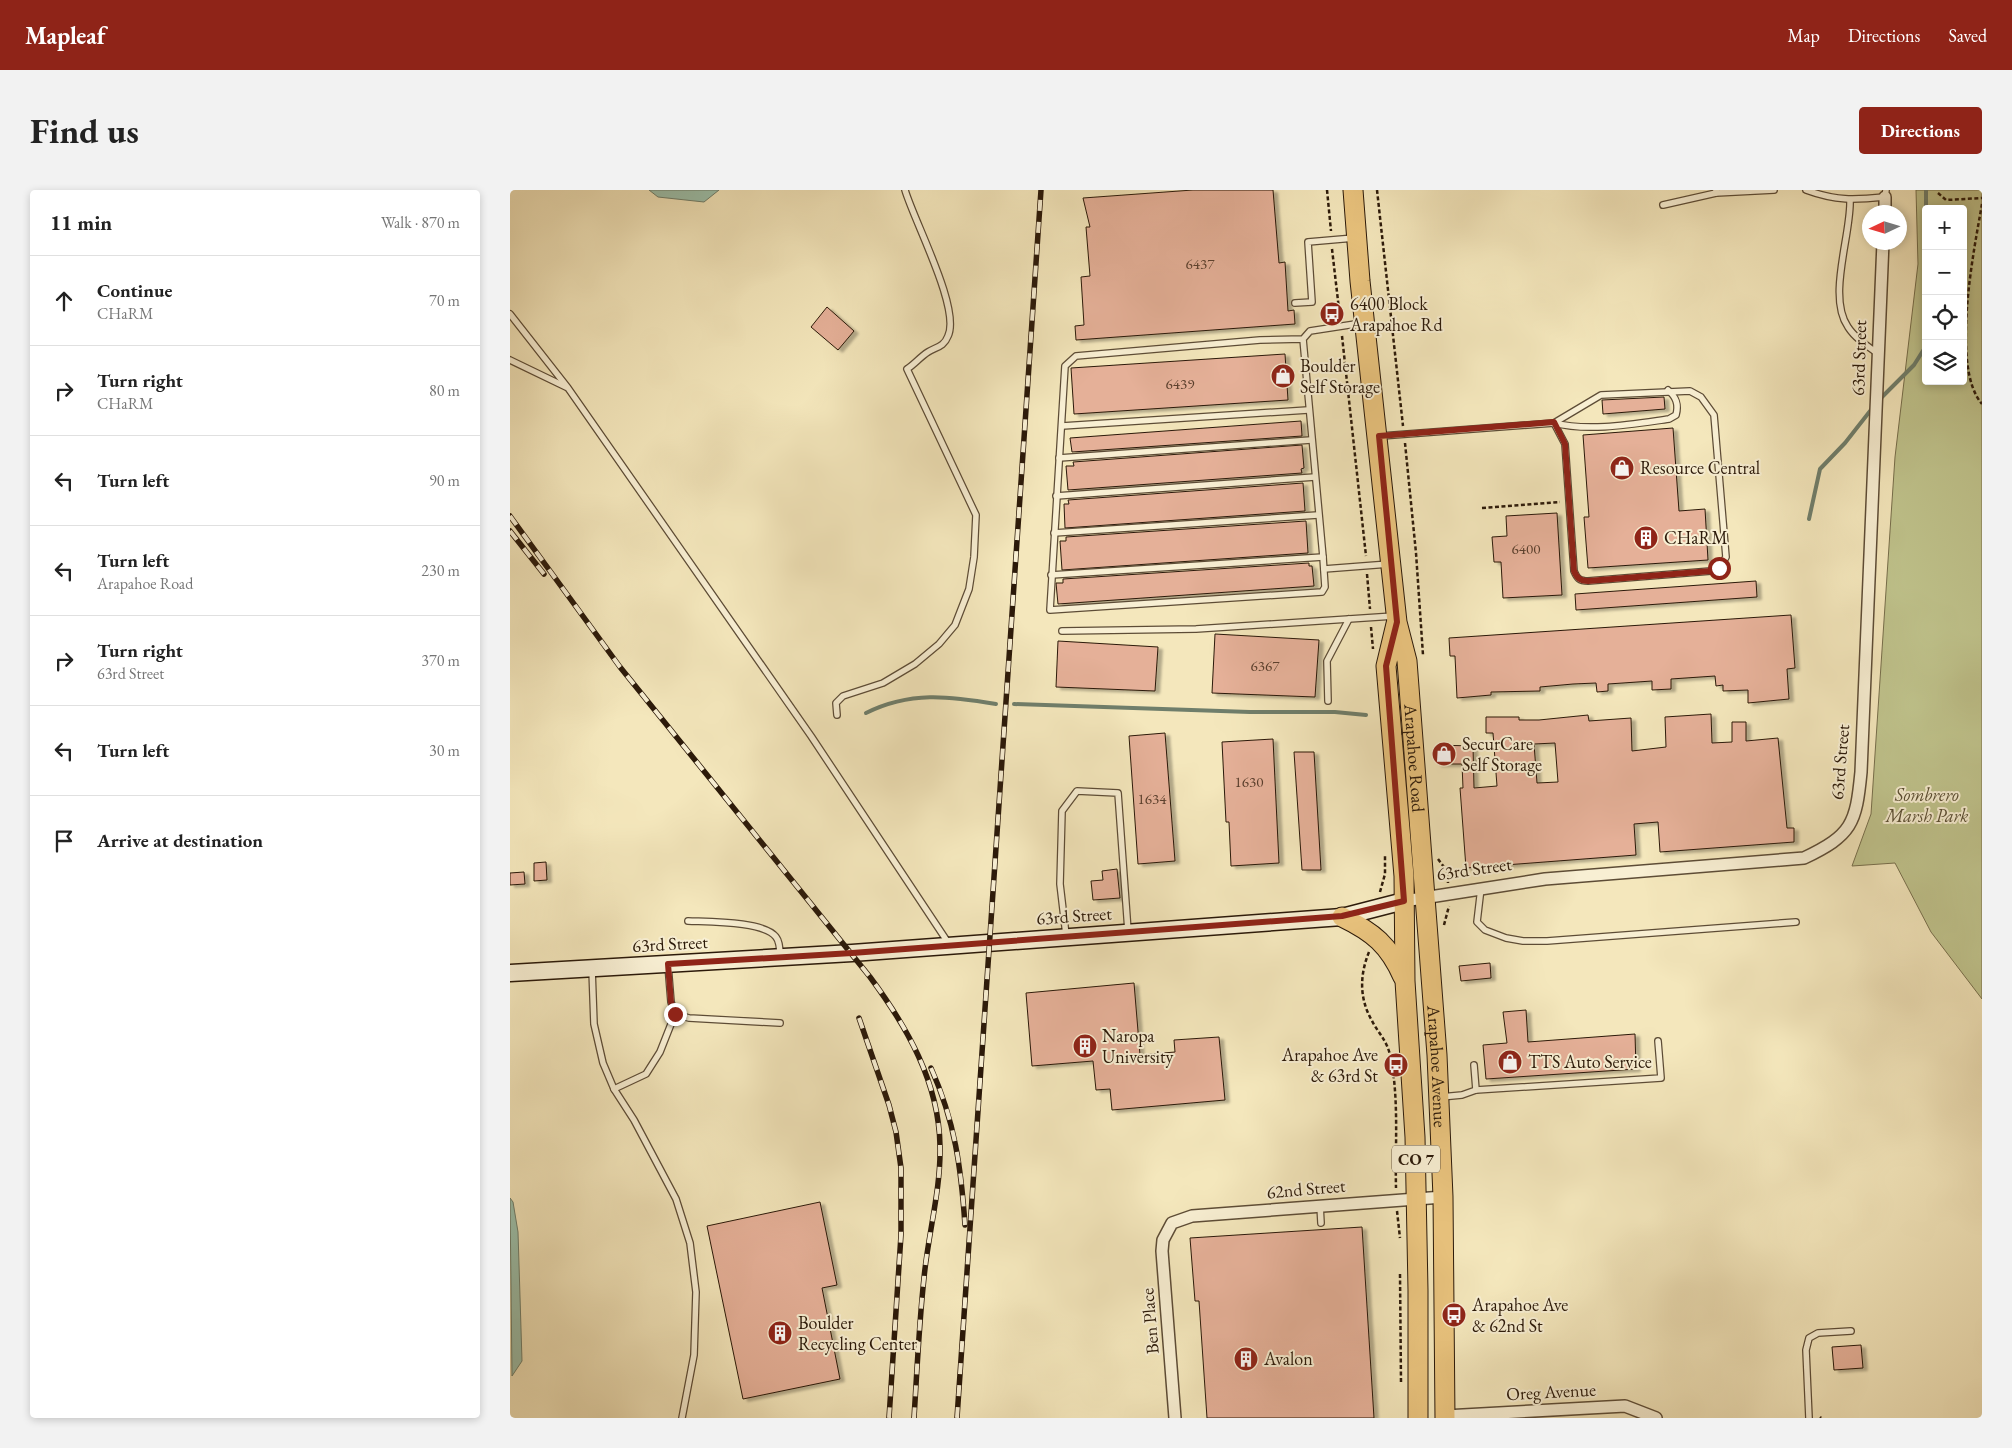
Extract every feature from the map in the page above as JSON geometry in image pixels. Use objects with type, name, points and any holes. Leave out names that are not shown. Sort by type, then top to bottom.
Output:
[{"type":"main road","name":"Arapahoe Road","points":[[1353,190],[1396,619],[1407,661],[1425,897]]},
{"type":"main road","name":"Arapahoe Road","points":[[1396,619],[1386,666],[1404,901]]},
{"type":"main road","name":"Arapahoe Avenue","points":[[1425,897],[1439,1097],[1443,1197],[1445,1417]]},
{"type":"main road","name":"Arapahoe Avenue","points":[[1404,901],[1405,981],[1417,1198],[1418,1418]]},
{"type":"main road","points":[[1342,916],[1378,938],[1395,958],[1405,981]]},
{"type":"street","name":"63rd Street","points":[[510,973],[781,958],[1342,916],[1425,897],[1545,879],[1804,858],[1830,846],[1842,836],[1851,823],[1858,803],[1884,250]]},
{"type":"street","name":"62nd Street","points":[[1172,1223],[1192,1216],[1443,1197]]},
{"type":"street","name":"Ben Place","points":[[1172,1223],[1163,1240],[1162,1251],[1175,1418]]},
{"type":"street","name":"Oreg Avenue","points":[[1445,1417],[1625,1406],[1656,1418]]},
{"type":"lane","points":[[838,715],[836,703],[843,696],[883,684],[915,664],[939,644],[955,625],[961,612],[974,557],[976,515],[907,369],[928,352],[940,347],[948,337],[952,324],[934,263],[912,213],[905,190]]},
{"type":"lane","points":[[1663,205],[1716,192],[1774,190]]},
{"type":"lane","points":[[1806,190],[1830,198],[1850,200],[1886,194]]},
{"type":"lane","points":[[1850,200],[1850,212],[1842,262],[1840,308],[1848,327],[1879,355]]},
{"type":"lane","points":[[1295,303],[1312,302],[1308,242],[1357,238]]},
{"type":"lane","points":[[510,314],[568,388],[829,762],[950,946]]},
{"type":"lane","points":[[1303,339],[1260,340],[1076,356],[1065,366],[1050,610],[1322,592],[1325,587],[1324,569],[1303,339],[1310,331],[1365,322]]},
{"type":"lane","points":[[510,360],[568,388]]},
{"type":"lane","points":[[1379,436],[1554,422],[1568,426],[1592,426],[1669,419],[1676,415],[1678,409],[1677,401],[1668,390]]},
{"type":"lane","points":[[1668,390],[1690,391],[1701,396],[1714,415],[1726,557],[1719,568],[1711,571],[1582,581],[1577,578],[1574,571],[1565,444],[1554,422],[1601,395],[1668,390]]},
{"type":"lane","points":[[1062,426],[1308,410]]},
{"type":"lane","points":[[1059,458],[1311,440]]},
{"type":"lane","points":[[1056,496],[1315,477]]},
{"type":"lane","points":[[1054,533],[1318,515]]},
{"type":"lane","points":[[1051,575],[1323,557]]},
{"type":"lane","points":[[1324,569],[1391,564]]},
{"type":"lane","points":[[1062,631],[1196,629],[1349,619],[1396,619]]},
{"type":"lane","points":[[1328,701],[1327,661],[1349,619]]},
{"type":"lane","points":[[1066,937],[1060,884],[1062,811],[1077,791],[1118,793],[1128,932]]},
{"type":"lane","points":[[1481,888],[1477,922],[1485,930],[1523,941],[1622,936],[1796,922]]},
{"type":"lane","points":[[688,921],[758,926],[775,934],[781,958]]},
{"type":"lane","points":[[614,1088],[646,1074],[660,1052],[675,1014],[671,1002],[668,964]]},
{"type":"lane","points":[[592,969],[594,1024],[603,1063],[614,1088],[639,1128],[676,1199],[690,1243],[696,1292],[694,1355],[682,1418]]},
{"type":"lane","points":[[675,1014],[689,1018],[780,1023]]},
{"type":"lane","points":[[1439,1097],[1462,1095],[1476,1090],[1661,1078],[1658,1041]]},
{"type":"lane","points":[[1474,1065],[1476,1090]]},
{"type":"lane","points":[[1320,1205],[1321,1223]]},
{"type":"lane","points":[[1809,1418],[1806,1350],[1809,1338],[1818,1333],[1851,1331]]},
{"type":"path","points":[[1327,190],[1358,472],[1373,653]]},
{"type":"path","points":[[1938,193],[1946,200],[1982,198]]},
{"type":"path","points":[[1982,204],[1974,249],[1966,341],[1966,366],[1982,404]]},
{"type":"path","points":[[1482,508],[1569,502]]},
{"type":"path","points":[[1383,907],[1380,891],[1385,874],[1385,849]]},
{"type":"path","points":[[1378,938],[1364,964],[1361,982],[1363,998],[1371,1018],[1385,1038],[1391,1060],[1396,1135],[1396,1200],[1400,1242]]},
{"type":"path","points":[[1400,1272],[1401,1390]]},
{"type":"green space","name":"Sombrero Marsh Park","points":[[1916,190],[1982,190],[1982,999],[1931,932],[1895,863],[1852,866],[1871,814],[1895,457],[1918,264]]},
{"type":"shaded area","points":[[649,190],[719,190],[704,202],[658,197]]},
{"type":"shaded area","points":[[510,1198],[513,1202],[518,1232],[522,1361],[512,1376]]},
{"type":"building","points":[[1193,190],[1273,190],[1279,263],[1285,262],[1288,311],[1294,310],[1295,324],[1076,340],[1075,326],[1084,325],[1081,277],[1090,276],[1086,227],[1090,227],[1083,198]]},
{"type":"building","points":[[827,307],[854,331],[838,350],[811,327]]},
{"type":"building","points":[[1285,354],[1288,400],[1074,414],[1071,368]]},
{"type":"building","points":[[1664,397],[1665,409],[1603,414],[1602,400]]},
{"type":"building","points":[[1301,421],[1302,436],[1072,452],[1070,438]]},
{"type":"building","points":[[1673,428],[1679,511],[1705,509],[1708,560],[1588,568],[1584,517],[1589,517],[1583,435]]},
{"type":"building","points":[[1302,445],[1304,468],[1301,469],[1302,473],[1068,490],[1066,466],[1074,466],[1073,462]]},
{"type":"building","points":[[1303,483],[1305,511],[1065,528],[1064,504],[1069,504],[1068,500]]},
{"type":"building","points":[[1557,513],[1562,595],[1503,598],[1501,562],[1494,562],[1492,537],[1507,536],[1506,516]]},
{"type":"building","points":[[1306,521],[1308,553],[1062,570],[1060,541],[1066,541],[1066,537]]},
{"type":"building","points":[[1309,563],[1309,566],[1312,566],[1314,586],[1058,604],[1056,583],[1063,583],[1063,579]]},
{"type":"building","points":[[1756,581],[1757,597],[1576,610],[1575,594]]},
{"type":"building","points":[[1791,615],[1795,668],[1787,669],[1789,699],[1748,703],[1748,690],[1723,691],[1723,685],[1716,686],[1715,676],[1671,679],[1671,689],[1652,690],[1652,681],[1608,684],[1608,691],[1597,692],[1596,683],[1540,687],[1540,691],[1491,692],[1491,695],[1457,698],[1455,656],[1450,656],[1449,638]]},
{"type":"building","points":[[1215,634],[1319,640],[1315,697],[1212,693]]},
{"type":"building","points":[[1058,641],[1158,647],[1155,691],[1056,687]]},
{"type":"building","points":[[1711,714],[1712,743],[1732,742],[1732,722],[1746,722],[1746,741],[1778,738],[1787,828],[1794,828],[1794,842],[1660,852],[1658,822],[1634,824],[1636,855],[1466,868],[1460,788],[1463,788],[1462,764],[1437,764],[1436,745],[1473,746],[1474,788],[1497,786],[1493,733],[1486,733],[1486,717],[1519,717],[1519,720],[1539,720],[1588,715],[1589,721],[1631,718],[1632,751],[1666,747],[1665,717]],"holes":[[[1555,743],[1558,782],[1537,783],[1534,744]]]},
{"type":"building","points":[[1165,733],[1175,861],[1138,864],[1129,736]]},
{"type":"building","points":[[1273,739],[1279,863],[1231,866],[1229,822],[1226,822],[1222,742]]},
{"type":"building","points":[[1294,752],[1314,752],[1321,870],[1302,870]]},
{"type":"building","points":[[546,862],[547,880],[534,881],[534,863]]},
{"type":"building","points":[[1117,869],[1120,898],[1093,900],[1091,881],[1103,880],[1102,871]]},
{"type":"building","points":[[524,872],[525,884],[510,885],[510,873]]},
{"type":"building","points":[[1490,963],[1491,978],[1461,981],[1459,966]]},
{"type":"building","name":"Naropa University","points":[[1134,983],[1140,1055],[1175,1052],[1174,1040],[1219,1037],[1225,1100],[1112,1110],[1110,1089],[1096,1090],[1093,1061],[1032,1066],[1026,993]]},
{"type":"building","points":[[1526,1010],[1528,1042],[1635,1034],[1636,1069],[1486,1079],[1483,1045],[1507,1043],[1503,1012]]},
{"type":"building","name":"Boulder Recycling Center","points":[[820,1202],[837,1285],[822,1288],[840,1379],[743,1399],[707,1226]]},
{"type":"building","points":[[1362,1227],[1374,1418],[1207,1418],[1199,1301],[1195,1301],[1190,1238]]},
{"type":"building","points":[[1861,1345],[1863,1368],[1834,1370],[1832,1347]]},
{"type":"waterway","points":[[1926,190],[1926,205]]},
{"type":"waterway","points":[[1880,399],[1914,365],[1922,352]]},
{"type":"waterway","points":[[1809,519],[1820,469],[1845,443],[1874,406]]},
{"type":"waterway","points":[[866,713],[882,706],[914,698],[962,699],[996,704]]},
{"type":"waterway","points":[[1014,704],[1250,712],[1335,712],[1366,715]]},
{"type":"railway","points":[[957,1418],[1041,190]]},
{"type":"railway","points":[[510,516],[620,667],[870,977],[884,996],[918,1056],[934,1100],[938,1122],[940,1162],[922,1295],[914,1418]]},
{"type":"railway","points":[[510,531],[544,574]]},
{"type":"railway","points":[[859,1018],[889,1105],[896,1132],[901,1168],[901,1235],[889,1418]]},
{"type":"railway","points":[[931,1068],[946,1107],[956,1145],[965,1225]]},
{"type":"place","name":"6400 Block Arapahoe Rd","points":[[1332,314]]},
{"type":"place","name":"Boulder Self Storage","points":[[1283,376]]},
{"type":"place","name":"Resource Central","points":[[1622,468]]},
{"type":"place","name":"CHaRM","points":[[1646,538]]},
{"type":"place","name":"SecurCare Self Storage","points":[[1444,754]]},
{"type":"place","name":"Naropa University","points":[[1085,1046]]},
{"type":"place","name":"TTS Auto Service","points":[[1510,1062]]},
{"type":"place","name":"Arapahoe Ave & 63rd St","points":[[1396,1065]]},
{"type":"place","name":"Arapahoe Ave & 62nd St","points":[[1454,1315]]},
{"type":"place","name":"Boulder Recycling Center","points":[[780,1333]]},
{"type":"place","name":"Avalon","points":[[1246,1359]]},
{"type":"route","points":[[675,1014],[671,1002],[668,964],[852,953],[1342,916],[1404,901],[1404,876],[1386,666],[1397,622],[1379,436],[1554,422],[1565,444],[1574,571],[1577,578],[1582,581],[1588,581],[1711,571],[1719,568]]}]
